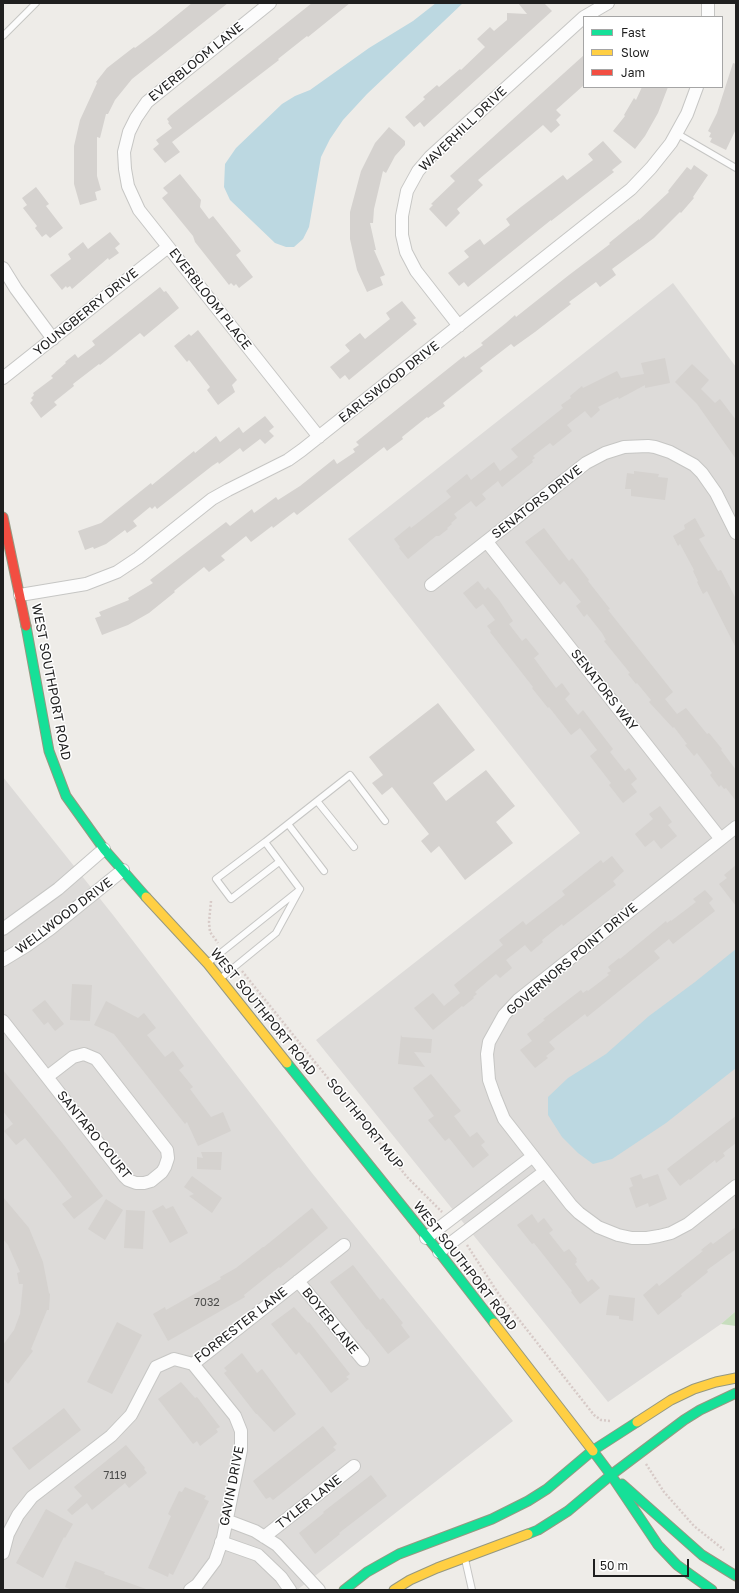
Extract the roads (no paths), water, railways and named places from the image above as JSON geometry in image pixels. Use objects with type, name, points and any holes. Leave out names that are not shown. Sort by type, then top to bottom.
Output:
[{"type":"main road","name":"WEST SOUTHPORT ROAD","points":[[3,517],[20,595],[49,751],[66,796],[104,848],[208,964],[426,1238],[439,1252],[611,1475],[642,1524],[658,1545],[677,1565],[712,1590]]},
{"type":"main road","points":[[344,1590],[368,1572],[399,1554],[492,1519],[528,1501],[547,1489],[592,1451],[671,1400],[694,1389],[736,1378]]},
{"type":"main road","points":[[394,1590],[432,1570],[518,1539],[538,1530],[568,1511],[611,1475],[684,1420],[700,1410],[736,1393]]},
{"type":"main road","name":"WEST SOUTHPORT ROAD","points":[[611,1475],[697,1551],[736,1576]]},
{"type":"street","name":"EVERBLOOM LANE","points":[[124,152],[129,132],[134,121],[147,102],[270,3]]},
{"type":"street","name":"WAVERHILL DRIVE","points":[[586,16],[608,3]]},
{"type":"street","points":[[708,3],[708,16]]},
{"type":"street","name":"WAVERHILL DRIVE","points":[[459,326],[416,271],[406,252],[402,235],[402,216],[407,191],[418,171],[430,157],[583,18]]},
{"type":"street","name":"EARLSWOOD DRIVE","points":[[20,595],[86,584],[117,572],[138,558],[212,499],[288,460],[319,437],[631,189],[660,158],[676,134],[687,114],[697,88]]},
{"type":"street","name":"EVERBLOOM PLACE","points":[[124,152],[126,181],[138,210],[319,437]]},
{"type":"street","name":"YOUNGBERRY DRIVE","points":[[3,378],[168,247]]},
{"type":"street","points":[[3,268],[16,289],[53,339]]},
{"type":"street","name":"SENATORS DRIVE","points":[[431,585],[596,457],[624,447],[648,446],[670,452],[684,459],[702,473],[716,493],[736,533]]},
{"type":"street","name":"SENATORS WAY","points":[[486,542],[720,838]]},
{"type":"street","name":"GOVERNORS POINT DRIVE","points":[[736,827],[720,838],[524,996],[504,1015],[489,1042],[487,1054],[489,1080],[504,1119],[571,1205],[591,1223],[618,1235],[632,1238],[659,1236],[678,1229],[691,1222],[736,1186]]},
{"type":"street","name":"WELLWOOD DRIVE","points":[[3,928],[58,889],[104,848]]},
{"type":"street","name":"WELLWOOD DRIVE","points":[[3,960],[50,930],[123,870]]},
{"type":"street","name":"SANTARO COURT","points":[[3,1021],[47,1077],[128,1180],[136,1183],[147,1182],[163,1170],[168,1158],[167,1150],[96,1059],[86,1054],[75,1056],[47,1077]]},
{"type":"street","points":[[426,1238],[533,1156]]},
{"type":"street","points":[[439,1252],[544,1172]]},
{"type":"street","name":"FORRESTER LANE","points":[[3,1552],[8,1534],[18,1515],[32,1497],[111,1436],[131,1415],[156,1367],[174,1359],[193,1364],[344,1245]]},
{"type":"street","name":"BOYER LANE","points":[[298,1281],[363,1360]]},
{"type":"street","name":"GAVIN DRIVE","points":[[190,1590],[197,1585],[215,1561],[221,1542],[241,1450],[241,1430],[235,1416],[193,1364]]},
{"type":"street","name":"TYLER LANE","points":[[264,1537],[354,1466]]},
{"type":"street","points":[[226,1520],[255,1531],[277,1545],[319,1590]]},
{"type":"street","points":[[221,1542],[258,1555],[280,1577],[290,1590]]},
{"type":"lane","points":[[3,36],[36,3]]},
{"type":"lane","points":[[676,134],[736,168]]},
{"type":"lane","points":[[279,862],[231,899],[216,879],[350,775],[385,821]]},
{"type":"lane","points":[[317,801],[354,847]]},
{"type":"lane","points":[[288,824],[324,871]]},
{"type":"lane","points":[[265,842],[300,889]]},
{"type":"lane","points":[[220,979],[276,933],[300,889]]},
{"type":"lane","points":[[208,964],[300,889]]},
{"type":"lane","points":[[465,1559],[472,1590]]},
{"type":"water","points":[[436,3],[463,3],[367,94],[343,120],[330,139],[321,157],[309,227],[303,239],[294,247],[286,247],[275,243],[230,200],[224,187],[225,164],[236,148],[282,104],[295,96],[310,90],[369,48],[413,21]]},
{"type":"water","points":[[736,949],[736,1068],[666,1123],[612,1159],[593,1164],[578,1153],[562,1137],[548,1115],[548,1097],[568,1078],[606,1054],[649,1016]]}]
